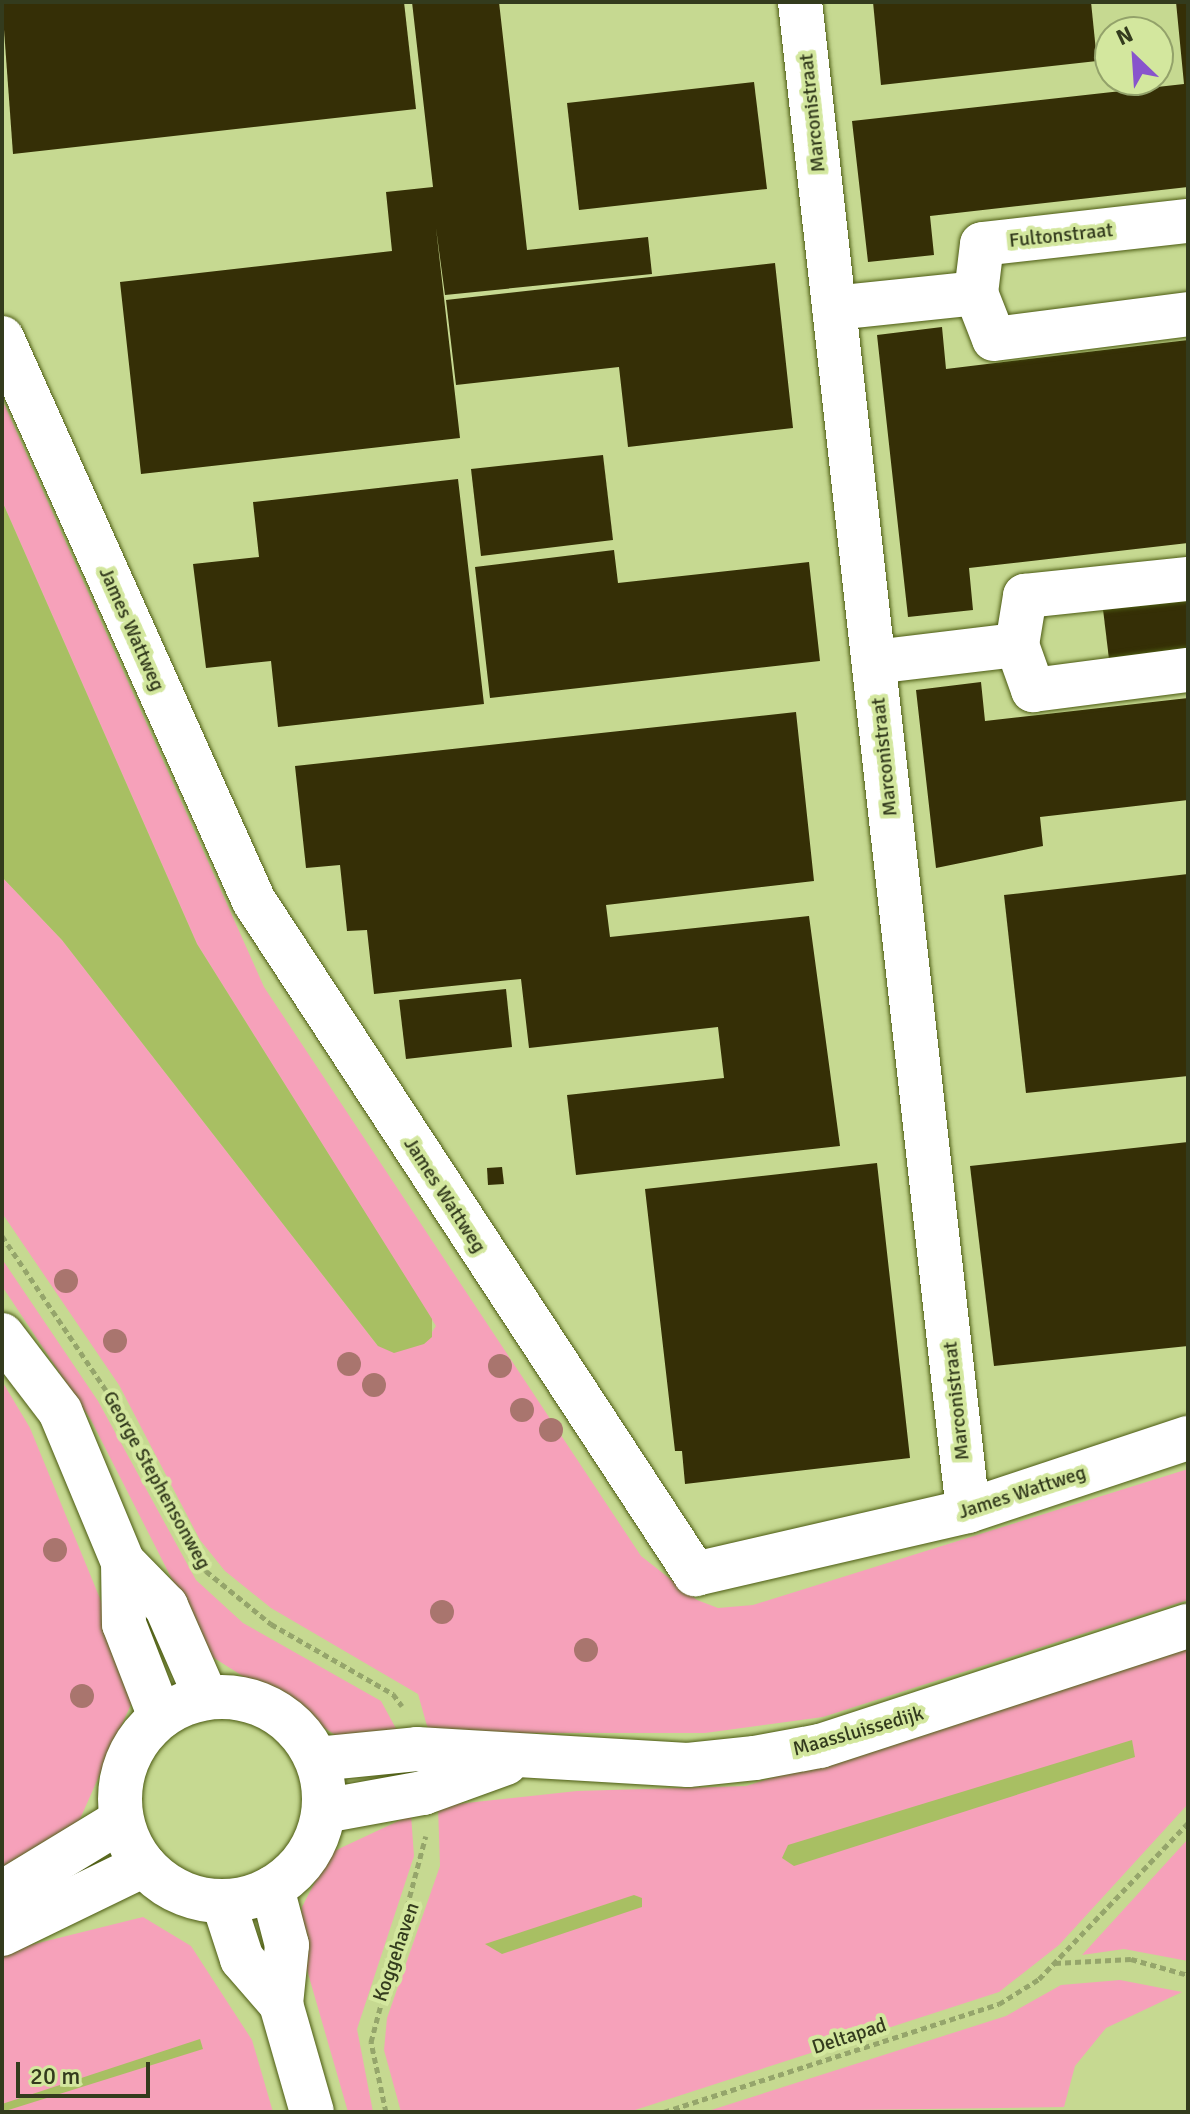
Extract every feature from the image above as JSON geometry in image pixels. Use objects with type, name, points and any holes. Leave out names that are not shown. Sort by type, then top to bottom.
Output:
[{"type":"street","name":"Marconistraat","points":[[800,2],[968,1511]]},
{"type":"street","name":"Fultonstraat","points":[[1188,221],[982,244],[976,293],[994,339],[1188,314]]},
{"type":"street","points":[[834,308],[976,293]]},
{"type":"street","name":"James Wattweg","points":[[2,338],[254,901],[695,1574],[968,1511],[1188,1438]]},
{"type":"street","points":[[1188,579],[1025,596],[1017,645],[1033,690],[1188,670]]},
{"type":"street","points":[[874,662],[1017,645]]},
{"type":"street","points":[[2,1335],[60,1411],[123,1562],[166,1606],[206,1697]]},
{"type":"street","points":[[123,1562],[124,1624],[160,1717]]},
{"type":"street","name":"Maassluissedijk","points":[[317,1759],[417,1749],[516,1759],[688,1765],[820,1746],[1188,1626]]},
{"type":"street","points":[[206,1697],[245,1699],[281,1714],[317,1759],[324,1811],[313,1847],[272,1888],[223,1901],[188,1895],[144,1865],[122,1820],[127,1764],[160,1717],[206,1697]]},
{"type":"street","name":"Maassluissedijk","points":[[324,1811],[423,1793],[516,1759]]},
{"type":"street","points":[[2,1893],[122,1820]]},
{"type":"street","points":[[2,1934],[144,1865]]},
{"type":"street","points":[[272,1888],[287,1945],[281,2004],[312,2112]]},
{"type":"street","points":[[223,1901],[242,1959],[281,2004]]},
{"type":"path","name":"George Stephensonweg","points":[[2,1236],[120,1411],[206,1571],[271,1624],[393,1694],[412,1721],[417,1749]]},
{"type":"path","name":"Koggehaven","points":[[386,2112],[371,2042],[428,1852],[423,1793]]},
{"type":"path","points":[[1054,1963],[1188,1823]]},
{"type":"path","points":[[1054,1963],[1131,1959],[1188,1975]]},
{"type":"path","name":"Deltapad","points":[[664,2112],[999,2004],[1039,1979],[1054,1963]]},
{"type":"shaded area","points":[[2,399],[264,987],[641,1556],[697,1600],[718,1608],[753,1605],[1188,1469],[1188,1600],[823,1717],[705,1733],[429,1733],[418,1694],[271,1608],[225,1571],[200,1540],[119,1385],[2,1213],[2,877],[62,940],[378,1346],[424,1344],[436,1326],[197,944],[2,501]]},
{"type":"shaded area","points":[[2,501],[197,944],[432,1319],[432,1337],[424,1344],[394,1353],[378,1346],[62,940],[2,877]]},
{"type":"shaded area","points":[[2,1259],[98,1401],[196,1580],[243,1623],[381,1701],[400,1736],[337,1736],[211,1656],[91,1420],[2,1286]]},
{"type":"shaded area","points":[[2,1381],[30,1428],[117,1640],[132,1702],[76,1828],[2,1870]]},
{"type":"shaded area","points":[[1188,1646],[1188,1804],[1059,1945],[999,1992],[629,2112],[401,2112],[384,2050],[387,2018],[440,1866],[438,1806],[577,1791],[746,1786]]},
{"type":"shaded area","points":[[1132,1740],[1135,1757],[794,1866],[782,1858],[788,1845]]},
{"type":"shaded area","points":[[411,1815],[414,1856],[357,2029],[373,2112],[348,2112],[299,1942],[302,1907],[330,1853]]},
{"type":"shaded area","points":[[1188,1839],[1188,1961],[1124,1949],[1082,1955]]},
{"type":"shaded area","points":[[634,1895],[642,1898],[642,1907],[502,1954],[485,1944]]},
{"type":"shaded area","points":[[143,1917],[191,1946],[252,2040],[273,2112],[2,2112],[2,1952]]},
{"type":"shaded area","points":[[1120,1980],[1182,1992],[1106,2028],[1075,2066],[1064,2107],[705,2112],[1006,2016],[1061,1985]]},
{"type":"shaded area","points":[[200,2039],[203,2049],[2,2112],[2,2104]]},
{"type":"building","points":[[2,2],[404,2],[416,109],[13,154]]},
{"type":"building","points":[[412,2],[499,2],[527,250],[648,237],[652,274],[445,295],[436,228],[460,438],[141,474],[120,282],[392,251],[386,192],[433,187]]},
{"type":"building","points":[[873,2],[1091,2],[1094,61],[881,85]]},
{"type":"building","points":[[1176,2],[1188,2],[1188,187],[930,216],[934,255],[868,262],[852,121],[1094,94],[1174,96],[1174,85],[1184,84]]},
{"type":"building","points":[[754,82],[767,189],[579,210],[567,103]]},
{"type":"building","points":[[775,263],[793,428],[628,447],[619,367],[456,385],[446,300]]},
{"type":"building","points":[[942,327],[946,369],[1188,340],[1188,543],[969,568],[973,610],[908,617],[877,335]]},
{"type":"building","points":[[603,455],[613,540],[481,556],[471,469]]},
{"type":"building","points":[[458,479],[484,704],[278,727],[271,661],[206,668],[193,564],[259,557],[253,502]]},
{"type":"building","points":[[614,550],[618,583],[809,562],[820,661],[490,698],[475,567]]},
{"type":"building","points":[[1188,592],[1188,650],[1109,659],[1102,601]]},
{"type":"building","points":[[981,682],[985,721],[1188,698],[1188,800],[1040,817],[1043,846],[936,868],[916,690]]},
{"type":"building","points":[[796,712],[814,881],[606,905],[610,937],[809,916],[840,1146],[576,1175],[567,1095],[724,1078],[718,1027],[529,1048],[521,979],[374,994],[367,930],[347,931],[340,865],[306,868],[295,766]]},
{"type":"building","points":[[1188,874],[1188,1076],[1026,1093],[1004,895]]},
{"type":"building","points":[[506,989],[512,1047],[406,1059],[399,1000]]},
{"type":"building","points":[[1188,1142],[1188,1346],[994,1366],[970,1166]]},
{"type":"building","points":[[877,1163],[910,1458],[685,1484],[682,1451],[675,1451],[645,1189]]},
{"type":"building","points":[[502,1167],[504,1184],[488,1185],[487,1168]]}]
